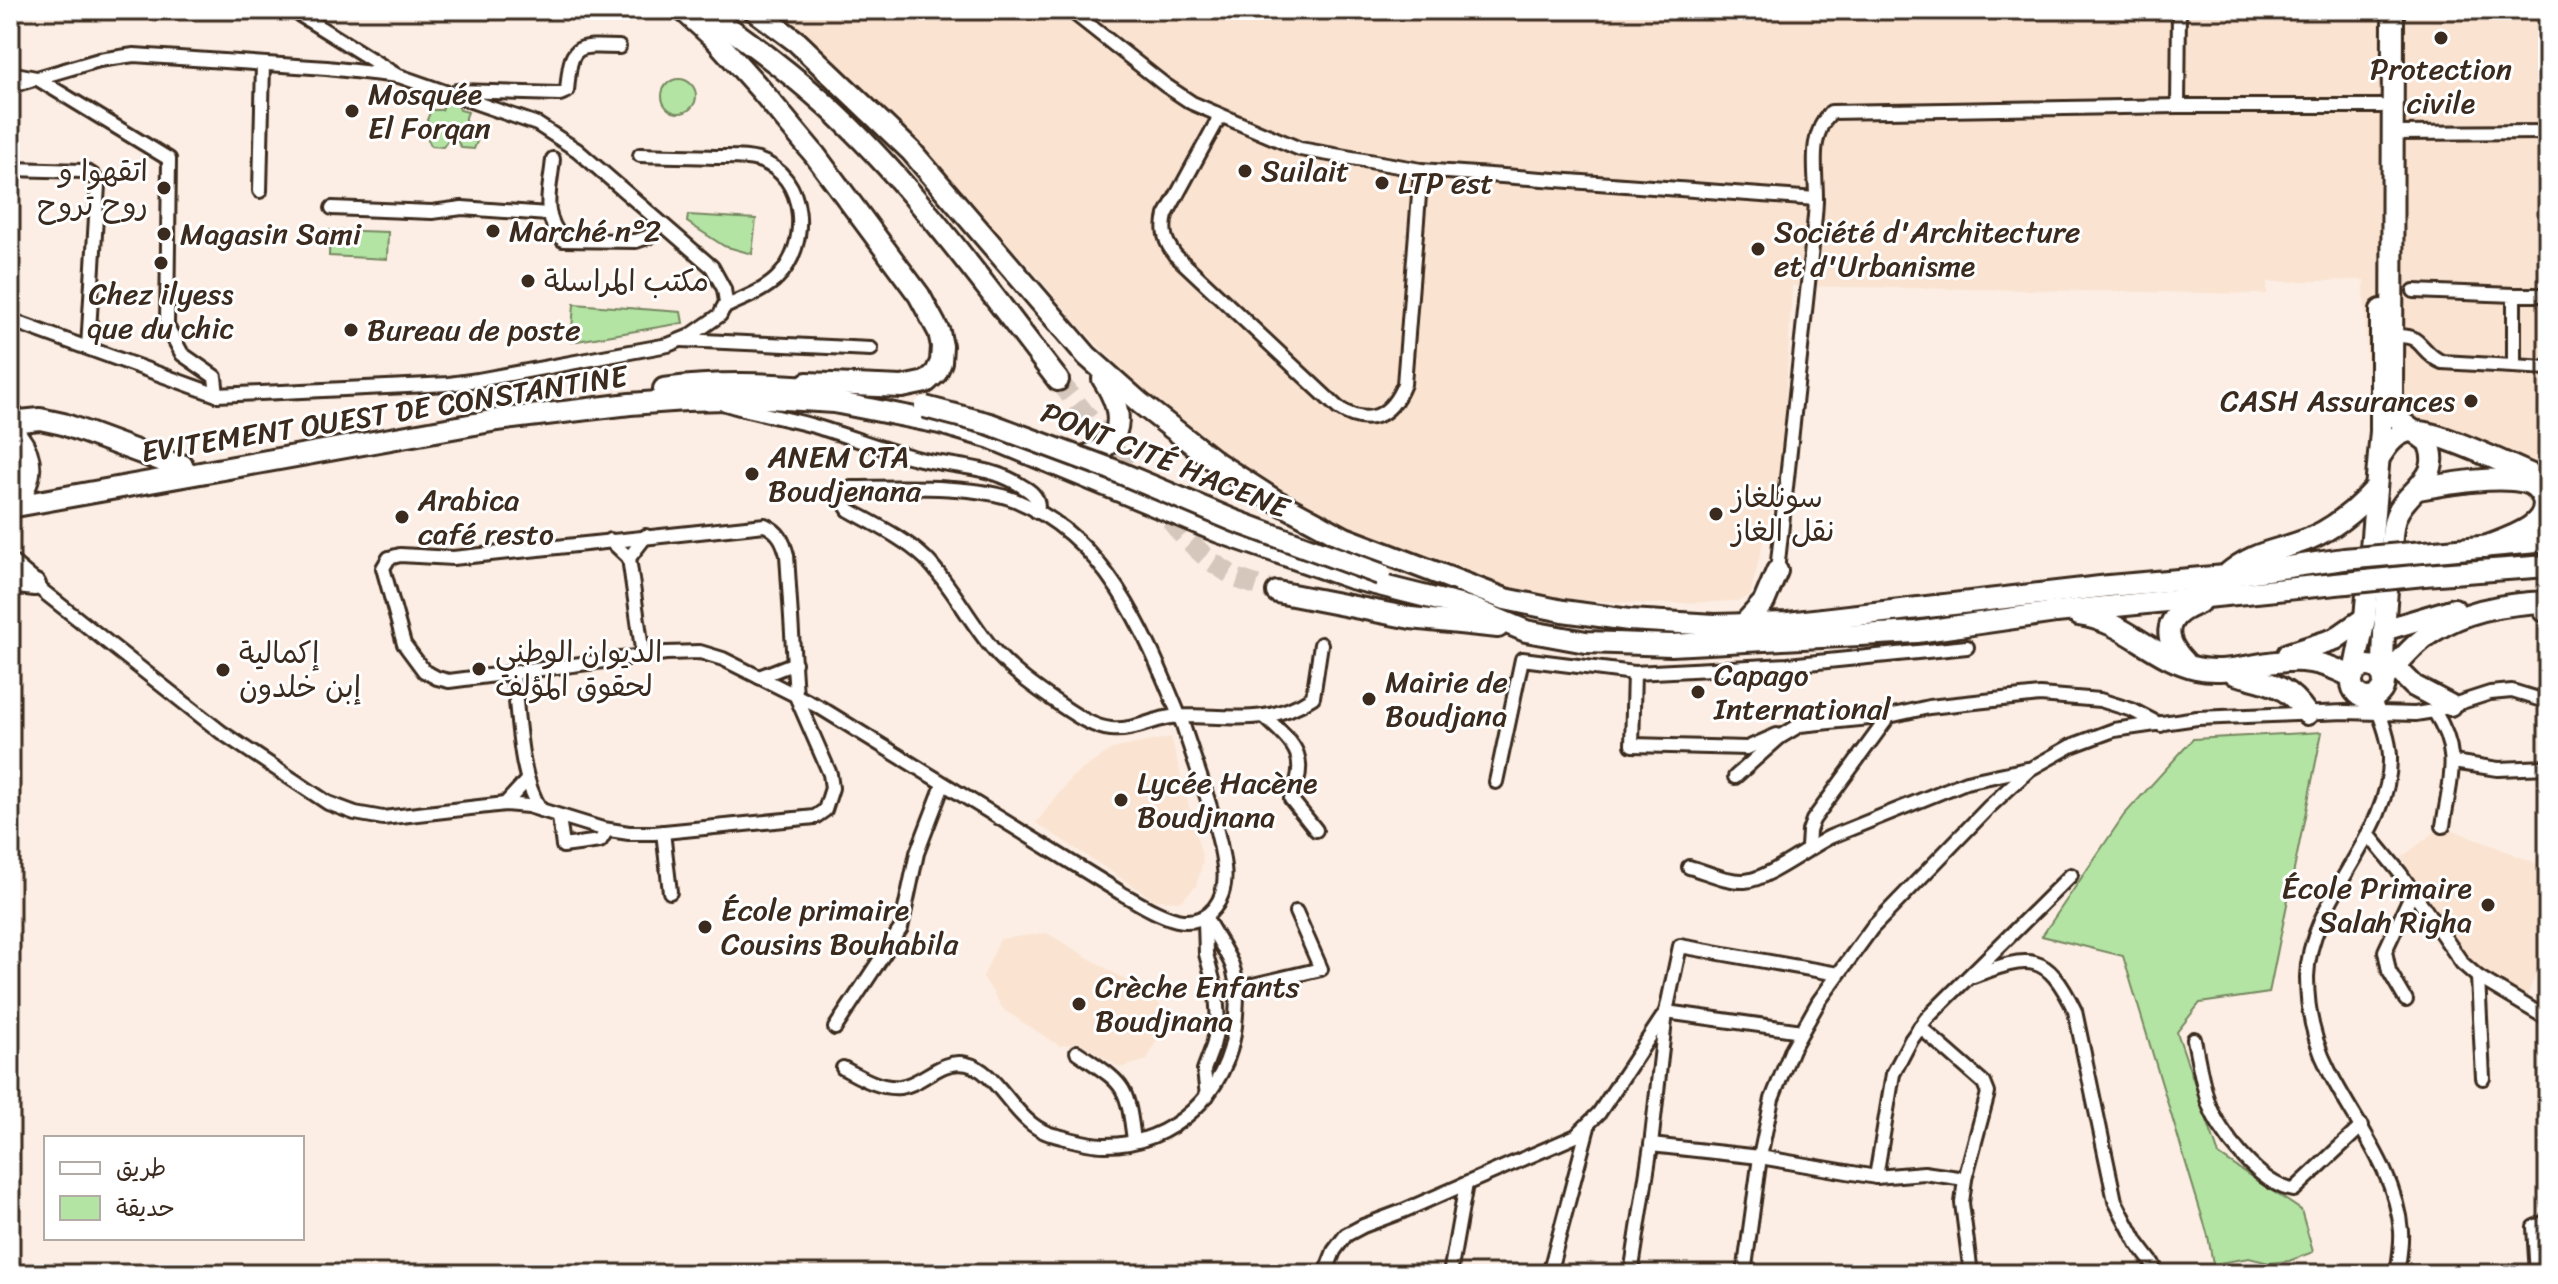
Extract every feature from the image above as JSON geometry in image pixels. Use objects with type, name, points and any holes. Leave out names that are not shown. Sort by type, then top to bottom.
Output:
[{"type":"highway","points":[[683,10],[717,41],[815,155],[910,282],[939,332],[941,362],[936,373],[915,386],[770,383]]},
{"type":"highway","points":[[703,10],[779,64],[869,148],[958,250],[1058,380]]},
{"type":"highway","points":[[754,10],[797,42],[911,151],[1087,356],[1115,398],[1117,417],[1114,434],[1104,449],[1093,456],[1048,463]]},
{"type":"highway","points":[[2353,675],[2365,618],[2379,458],[2380,10]]},
{"type":"highway","points":[[2383,687],[2384,630],[2394,525],[2400,508],[2418,489],[2431,468],[2432,450],[2422,436],[2400,421],[2392,405],[2393,10]]},
{"type":"highway","points":[[1087,356],[1140,403],[1217,463],[1276,501],[1345,538],[1505,599]]},
{"type":"highway","name":"EVITEMENT OUEST DE CONSTANTINE","points":[[14,498],[182,465],[490,413],[696,385],[770,383],[855,392],[925,407]]},
{"type":"highway","name":"EVITEMENT OUEST DE CONSTANTINE","points":[[14,498],[497,420],[630,404],[711,399],[834,402],[883,409],[991,438],[1048,463]]},
{"type":"highway","name":"PONT CITÉ HACENE","points":[[925,407],[990,424],[1111,469],[1378,578]]},
{"type":"highway","points":[[14,498],[30,478],[29,464],[10,425],[40,419],[182,465]]},
{"type":"highway","points":[[2379,458],[2396,437],[2413,431],[2436,433],[2548,482]]},
{"type":"highway","name":"PONT CITÉ HACENE","points":[[1048,463],[1219,532],[1351,578],[1378,578]]},
{"type":"highway","points":[[2418,489],[2506,481],[2535,486],[2543,501],[2543,512],[2537,521],[2485,547]]},
{"type":"highway","points":[[2188,665],[2169,640],[2171,623],[2181,610],[2223,586],[2260,553],[2293,545],[2326,531],[2375,489]]},
{"type":"highway","points":[[1277,592],[1411,618],[1526,631],[1586,642],[1709,644],[1917,632],[2223,586],[2344,559],[2548,541]]},
{"type":"highway","points":[[1378,578],[1629,620],[1743,625],[1788,623],[2109,586],[2346,583],[2548,566]]},
{"type":"highway","points":[[1777,571],[1778,603],[1788,623]]},
{"type":"highway","points":[[1743,625],[1764,602],[1777,571]]},
{"type":"highway","points":[[1378,578],[1471,608],[1526,631]]},
{"type":"highway","points":[[10,582],[35,585]]},
{"type":"highway","points":[[2384,630],[2482,601],[2548,591]]},
{"type":"highway","points":[[2383,687],[2434,630],[2458,619],[2516,604],[2546,610]]},
{"type":"highway","points":[[2056,612],[2088,616],[2115,625],[2162,654],[2188,665],[2223,669],[2281,687],[2307,714]]},
{"type":"highway","points":[[2270,663],[2282,656],[2335,639],[2365,618]]},
{"type":"highway","points":[[2223,669],[2313,662],[2353,675]]},
{"type":"highway","points":[[2353,675],[2362,666],[2372,666],[2383,687]]},
{"type":"highway","points":[[2383,687],[2414,686],[2442,708]]},
{"type":"main road","points":[[10,567],[35,585]]},
{"type":"street","points":[[10,320],[217,395],[449,384],[668,345],[709,325],[720,315],[726,302],[724,289],[712,267],[577,150],[537,124],[399,76],[292,10]]},
{"type":"street","points":[[1070,10],[1165,85],[1220,116],[1300,149],[1421,170],[1816,199]]},
{"type":"street","points":[[2178,106],[2179,10]]},
{"type":"street","points":[[438,91],[560,94],[567,91],[569,62],[578,49],[585,46],[619,47]]},
{"type":"street","points":[[10,86],[99,60],[134,55],[399,76]]},
{"type":"street","points":[[260,191],[263,64]]},
{"type":"street","points":[[10,73],[36,78],[169,159],[167,326],[182,354],[215,377],[217,395]]},
{"type":"street","points":[[1777,571],[1816,199],[1817,132],[1831,112],[2381,106]]},
{"type":"street","points":[[1220,116],[1166,215],[1164,225],[1168,245],[1338,408],[1351,416],[1375,417],[1389,410],[1404,384],[1421,170]]},
{"type":"street","points":[[2392,133],[2548,132]]},
{"type":"street","points":[[640,155],[759,160],[779,173],[787,183],[799,209],[800,223],[793,255],[776,280],[723,308]]},
{"type":"street","points":[[553,159],[548,214],[551,226],[563,240],[636,241],[648,237],[662,224]]},
{"type":"street","points":[[10,169],[83,171],[96,178],[88,347]]},
{"type":"street","points":[[332,208],[432,212],[462,208],[548,214]]},
{"type":"street","points":[[2414,291],[2548,295]]},
{"type":"street","points":[[2514,295],[2514,364]]},
{"type":"street","points":[[2394,337],[2406,335],[2415,338],[2432,358],[2442,362],[2548,368]]},
{"type":"street","points":[[680,340],[871,349]]},
{"type":"street","points":[[711,399],[810,425],[918,459],[960,464],[1000,475],[1036,497],[1039,505],[1037,512]]},
{"type":"street","points":[[35,585],[221,732],[328,803],[355,813],[383,818],[505,804],[528,806],[607,830],[663,832],[815,817],[825,810],[832,788],[830,774],[796,696],[787,555],[775,530],[765,525],[453,558],[400,555],[389,558],[383,568],[404,644],[424,671],[449,681],[643,656],[700,652],[723,659],[796,696],[821,708],[1161,915],[1180,921],[1199,921],[1212,913],[1220,898],[1225,869],[1179,715],[1144,634],[1104,569],[1087,548],[1037,512],[997,495],[930,487],[851,488],[842,493],[849,510],[909,544],[929,562],[992,648],[1016,672],[1080,718],[1100,728],[1115,730],[1179,715],[1238,720],[1264,716],[1313,697],[1321,644]]},
{"type":"street","points":[[629,558],[646,536]]},
{"type":"street","points":[[610,540],[629,558],[643,656]]},
{"type":"street","points":[[1709,644],[1710,670]]},
{"type":"street","points":[[1496,782],[1522,659],[1634,673],[1710,670],[1967,647]]},
{"type":"street","points":[[759,677],[795,663]]},
{"type":"street","points":[[1634,673],[1632,745],[1747,748],[1800,725],[2040,695],[2100,700],[2132,710],[2161,725]]},
{"type":"street","points":[[513,674],[527,780],[533,799],[541,810]]},
{"type":"street","points":[[2383,687],[2442,708],[2490,693],[2512,691],[2548,702]]},
{"type":"street","points":[[1744,1274],[1760,1157],[1772,1099],[1802,1031],[1872,928],[2030,769],[2071,746],[2114,730],[2197,718],[2345,712],[2383,687]]},
{"type":"street","points":[[2383,687],[2389,767],[2382,798],[2368,834],[2320,919],[2307,974],[2315,1038],[2329,1072],[2362,1126],[2398,1209],[2401,1234],[2397,1274]]},
{"type":"street","points":[[2442,708],[2453,762],[2443,826]]},
{"type":"street","points":[[1264,716],[1296,748],[1300,780],[1291,799],[1316,830]]},
{"type":"street","points":[[1808,847],[1813,820],[1889,716]]},
{"type":"street","points":[[1735,777],[1790,728]]},
{"type":"street","points":[[2453,762],[2498,769],[2548,767]]},
{"type":"street","points":[[1689,867],[1734,881],[1748,881],[1764,875],[1808,847],[1966,782],[2030,769]]},
{"type":"street","points":[[505,804],[527,780]]},
{"type":"street","points":[[835,1028],[901,928],[917,853],[943,785]]},
{"type":"street","points":[[559,817],[563,846],[600,841],[607,830]]},
{"type":"street","points":[[663,832],[670,892]]},
{"type":"street","points":[[2368,834],[2413,891],[2462,963],[2478,977],[2548,1019]]},
{"type":"street","points":[[1876,1177],[1893,1074],[1920,1027],[2071,875]]},
{"type":"street","points":[[2406,1000],[2389,971],[2385,951],[2413,891]]},
{"type":"street","points":[[1236,989],[1321,969],[1296,912]]},
{"type":"street","points":[[843,1068],[874,1084],[896,1088],[910,1085],[949,1064],[968,1064],[983,1072],[1021,1116],[1045,1132],[1104,1145],[1134,1141],[1164,1131],[1196,1110],[1216,1084],[1233,1046],[1236,989],[1233,967],[1205,917]]},
{"type":"street","points":[[1205,917],[1206,954],[1216,991],[1218,1023],[1204,1070],[1207,1096]]},
{"type":"street","points":[[1631,1274],[1651,1145],[1666,1012],[1680,946],[1838,974]]},
{"type":"street","points":[[1966,979],[2015,961],[2035,963],[2050,972],[2063,986],[2075,1011],[2115,1201],[2137,1243],[2153,1264]]},
{"type":"street","points":[[2478,977],[2483,1078]]},
{"type":"street","points":[[1666,1012],[1802,1031]]},
{"type":"street","points":[[1549,1274],[1588,1127],[1666,1012]]},
{"type":"street","points":[[1920,1027],[1984,1083],[1988,1093],[1965,1179],[1962,1203],[1971,1274]]},
{"type":"street","points":[[2194,1039],[2209,1104],[2229,1140],[2260,1174],[2285,1189],[2294,1190],[2362,1126]]},
{"type":"street","points":[[1077,1052],[1118,1081],[1125,1090],[1130,1104],[1134,1141]]},
{"type":"street","points":[[1325,1274],[1334,1251],[1346,1235],[1561,1143],[1588,1127]]},
{"type":"street","points":[[1651,1145],[1760,1157],[1876,1177],[1924,1173],[1965,1179]]},
{"type":"street","points":[[1450,1274],[1466,1184]]},
{"type":"street","points":[[2537,1274],[2534,1227],[2548,1221]]},
{"type":"shaded area","points":[[776,10],[2548,10],[2548,475],[2391,416],[2367,370],[2364,280],[2267,282],[2267,294],[1792,286],[1782,465],[1750,596],[1737,601],[1648,604],[1544,597],[1462,578],[1354,532],[1279,492],[1215,451],[1143,390],[1082,329],[1028,265],[871,96]]},
{"type":"shaded area","name":"Lycée Hacène Boudjnana","points":[[1171,737],[1203,861],[1196,886],[1181,901],[1155,900],[1036,823],[1072,777],[1112,749]]},
{"type":"shaded area","name":"École Primaire Salah Righa","points":[[2443,826],[2548,868],[2548,941],[2528,995],[2498,988],[2453,950],[2402,857]]},
{"type":"shaded area","name":"Crèche Enfants Boudjnana","points":[[1047,933],[1156,998],[1167,1020],[1147,1060],[1120,1068],[1080,1042],[1060,1046],[1004,1010],[983,977],[1000,939]]},
{"type":"green space","points":[[679,79],[691,84],[696,96],[691,108],[679,113],[667,108],[662,96],[667,84]]},
{"type":"green space","points":[[445,102],[457,102],[460,110],[468,112],[465,120],[478,139],[474,149],[462,148],[457,141],[448,140],[443,147],[431,146],[427,137],[431,128],[427,120],[431,110],[442,110]]},
{"type":"green space","points":[[688,215],[756,219],[752,254],[724,246],[687,222]]},
{"type":"green space","points":[[330,230],[388,232],[387,259],[329,256]]},
{"type":"green space","points":[[574,304],[681,312],[683,323],[571,342]]},
{"type":"green space","points":[[2322,732],[2269,993],[2200,1003],[2177,1032],[2219,1155],[2301,1210],[2313,1252],[2289,1261],[2269,1263],[2249,1258],[2213,1264],[2208,1236],[2123,956],[2042,936],[2124,815],[2193,739]]},
{"type":"tunnel","points":[[1058,380],[1184,537],[1209,560],[1238,579],[1277,592]]},
{"type":"place","name":"Protection civile","points":[[2441,38]]},
{"type":"place","name":"Mosquée El Forqan","points":[[352,111]]},
{"type":"place","name":"Suilait","points":[[1245,171]]},
{"type":"place","name":"LTP est","points":[[1382,183]]},
{"type":"place","name":"اتقهوا و روح تروح","points":[[164,188]]},
{"type":"place","name":"Marché n°2","points":[[493,231]]},
{"type":"place","name":"Magasin Sami","points":[[164,234]]},
{"type":"place","name":"Société d'Architecture et d'Urbanisme","points":[[1758,249]]},
{"type":"place","name":"Chez ilyess que du chic","points":[[161,263]]},
{"type":"place","name":"مكتب المراسلة","points":[[528,281]]},
{"type":"place","name":"Bureau de poste","points":[[351,330]]},
{"type":"place","name":"CASH Assurances","points":[[2471,401]]},
{"type":"place","name":"ANEM CTA Boudjenana","points":[[752,474]]},
{"type":"place","name":"سونلغاز نقل الغاز","points":[[1716,514]]},
{"type":"place","name":"Arabica café resto","points":[[402,517]]},
{"type":"place","name":"الديوان الوطني لحقوق المؤلف","points":[[479,669]]},
{"type":"place","name":"إكمالية إبن خلدون","points":[[223,670]]},
{"type":"place","name":"Capago International","points":[[1698,692]]},
{"type":"place","name":"Mairie de Boudjana","points":[[1369,699]]},
{"type":"place","name":"Lycée Hacène Boudjnana","points":[[1121,800]]},
{"type":"place","name":"École Primaire Salah Righa","points":[[2488,905]]},
{"type":"place","name":"École primaire Cousins Bouhabila","points":[[705,927]]},
{"type":"place","name":"Crèche Enfants Boudjnana","points":[[1079,1004]]}]
